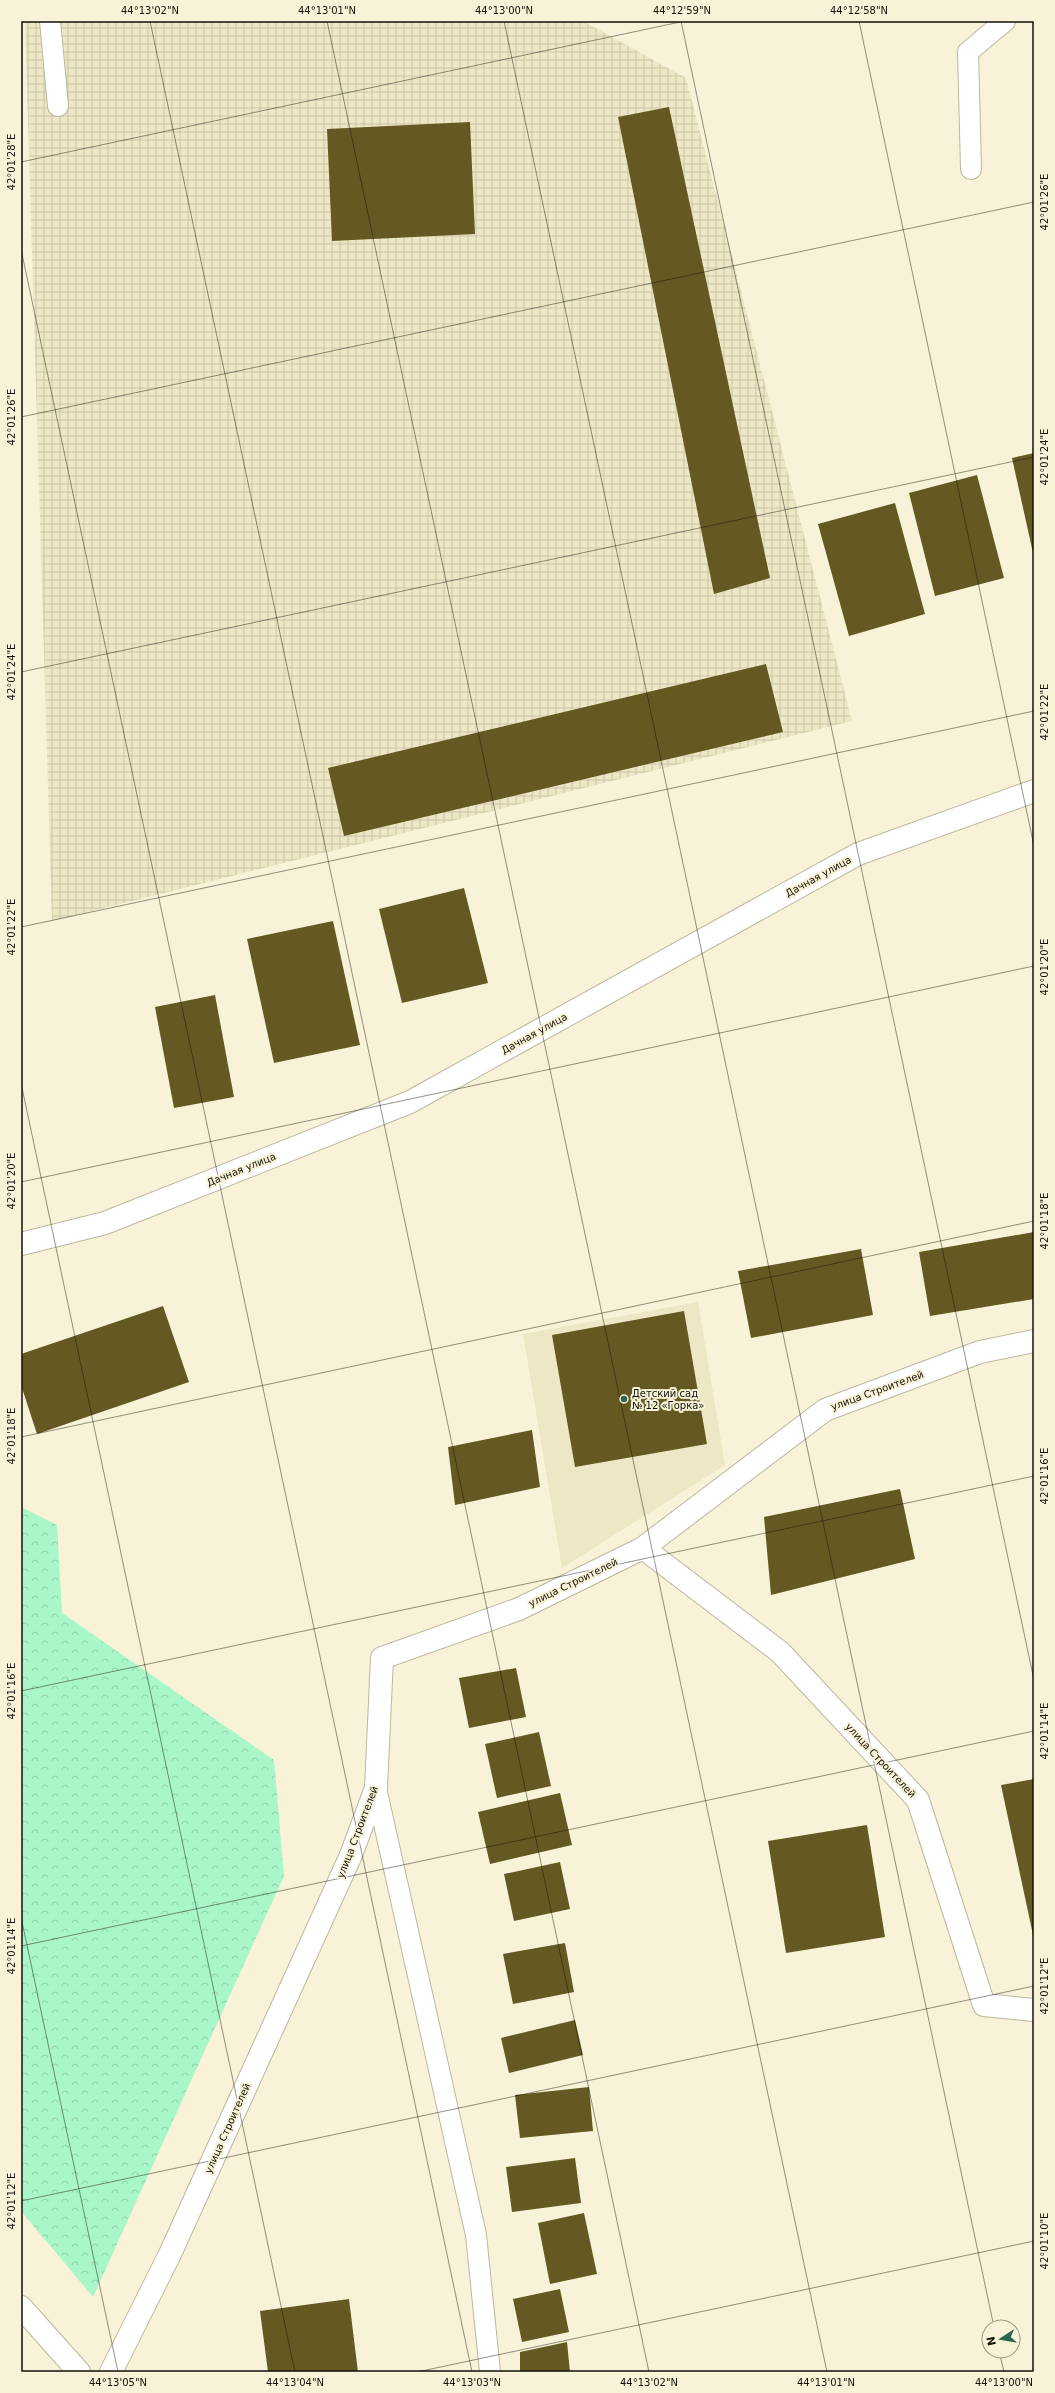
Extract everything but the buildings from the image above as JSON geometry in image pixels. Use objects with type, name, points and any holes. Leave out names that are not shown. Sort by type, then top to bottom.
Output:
[{"type":"street","name":"Дачная улица","points":[[21,1244],[105,1222],[410,1102],[858,854],[1034,791]]},
{"type":"street","name":"улица Строителей","points":[[111,2372],[170,2254],[351,1855],[376,1788],[382,1658],[519,1609],[643,1548],[825,1410],[980,1352],[1034,1341]]},
{"type":"street","name":"улица Строителей","points":[[643,1548],[780,1652],[918,1800],[984,2005],[1034,2010]]},
{"type":"street","points":[[21,2308],[78,2372]]},
{"type":"lane","points":[[50,21],[58,106]]},
{"type":"lane","points":[[971,169],[968,52],[1005,21]]},
{"type":"lane","points":[[376,1788],[476,2235],[490,2372]]},
{"type":"shaded area","points":[[25,21],[583,21],[686,78],[852,721],[52,921]]},
{"type":"shaded area","name":"Детский сад № 12 «Горка»","points":[[698,1302],[725,1465],[562,1568],[523,1334]]},
{"type":"green space","points":[[21,1507],[57,1525],[62,1613],[274,1760],[284,1876],[93,2297],[21,2211]]},
{"type":"place","name":"Детский сад № 12 «Горка»","points":[[624,1399]]}]
